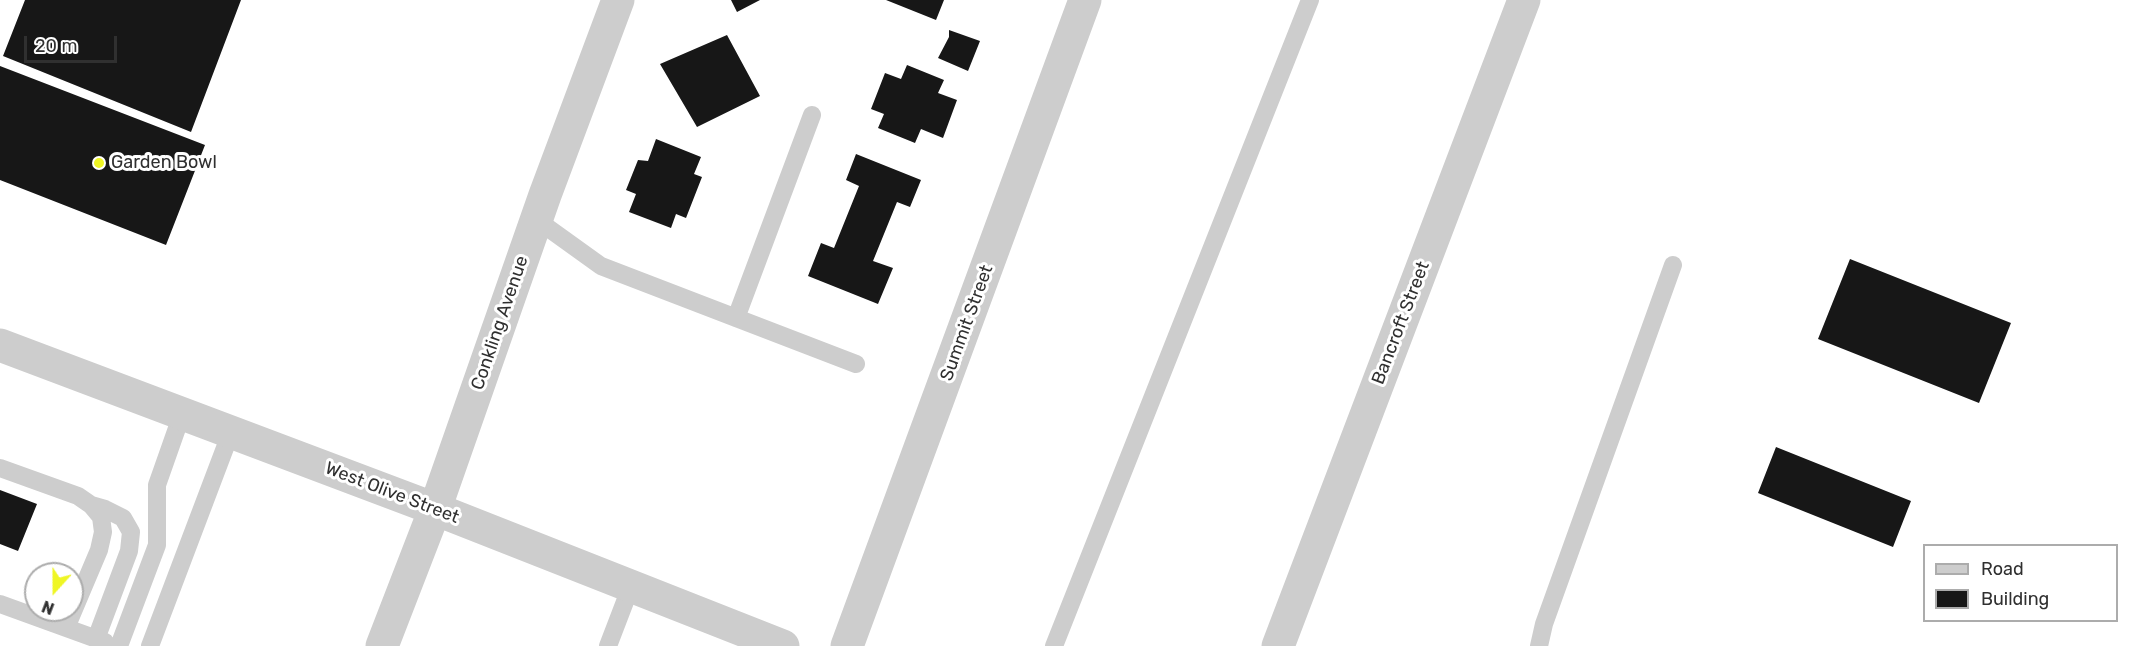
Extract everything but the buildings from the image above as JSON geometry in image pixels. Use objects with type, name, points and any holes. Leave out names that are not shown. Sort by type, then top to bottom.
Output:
[{"type":"street","name":"Conkling Avenue","points":[[382,646],[435,509],[618,0]]},
{"type":"street","name":"Summit Street","points":[[847,646],[1086,0]]},
{"type":"street","name":"Bancroft Street","points":[[1278,646],[1524,0]]},
{"type":"street","name":"West Olive Street","points":[[0,345],[435,509],[783,646]]},
{"type":"lane","points":[[1054,646],[1310,0]]},
{"type":"lane","points":[[736,318],[812,115]]},
{"type":"lane","points":[[537,220],[602,266],[856,364]]},
{"type":"lane","points":[[1539,646],[1548,613],[1673,264]]},
{"type":"lane","points":[[0,604],[118,646],[157,545],[157,484],[182,414]]},
{"type":"lane","points":[[150,646],[231,432]]},
{"type":"lane","points":[[0,468],[78,496],[91,505],[101,517],[103,532],[99,550],[66,628]]},
{"type":"lane","points":[[91,505],[123,518],[131,532],[129,551],[96,639]]},
{"type":"lane","points":[[609,646],[631,586]]},
{"type":"place","name":"Garden Bowl","points":[[99,163]]}]
